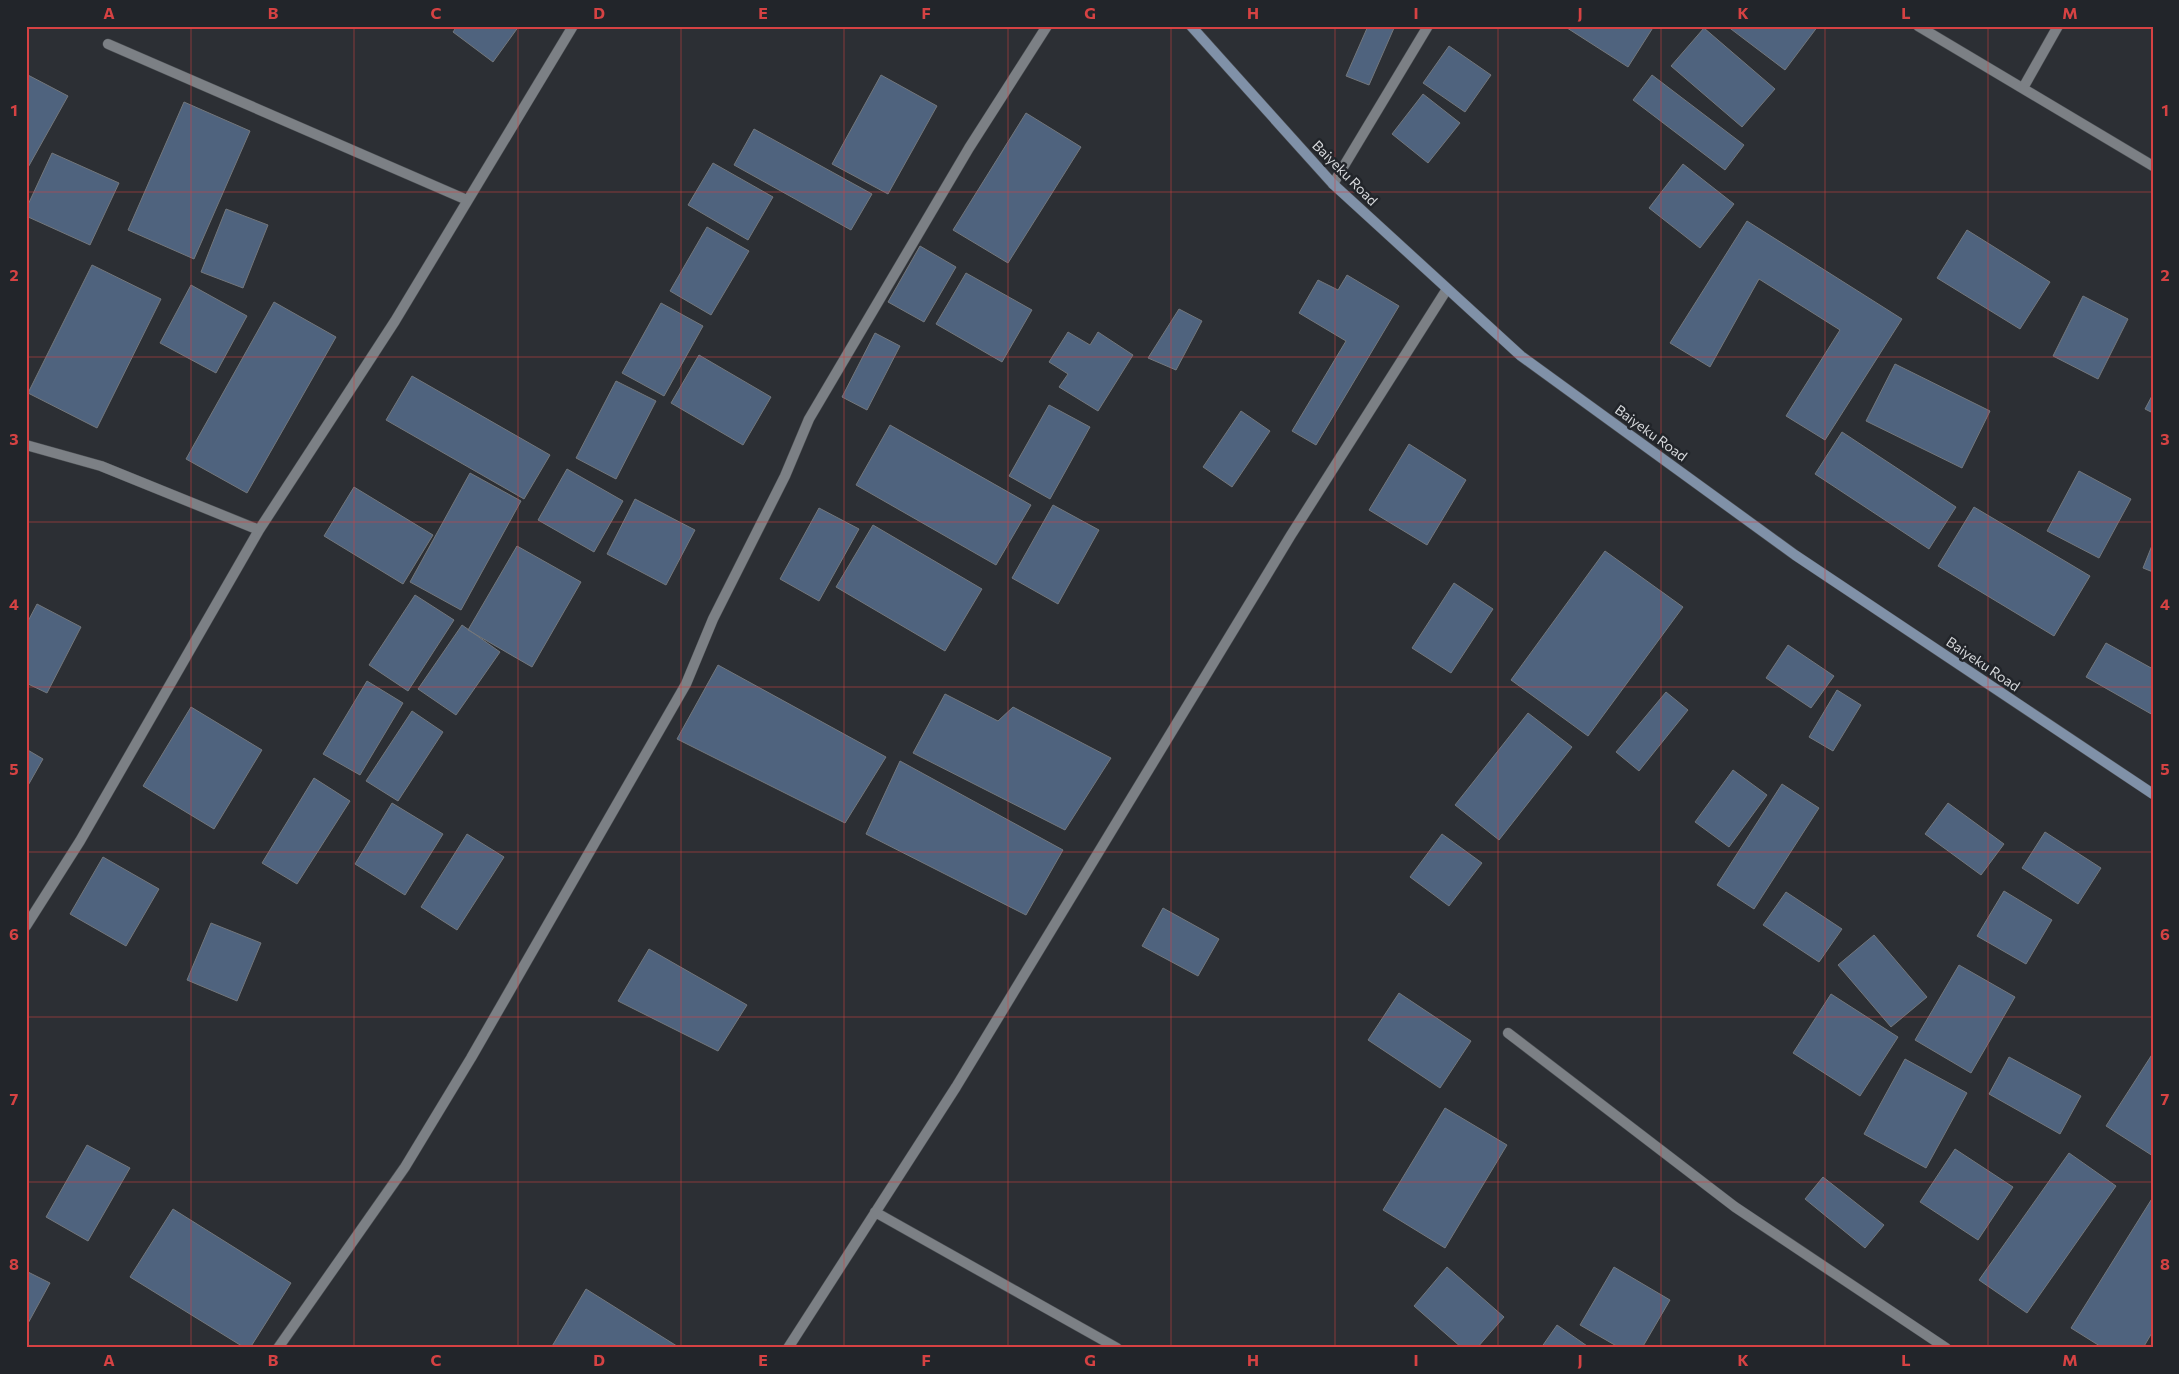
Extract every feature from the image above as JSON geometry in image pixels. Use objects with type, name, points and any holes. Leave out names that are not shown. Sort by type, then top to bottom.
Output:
[{"type":"main road","name":"Baiyeku Road","points":[[1190,26],[1332,184],[1521,356],[1795,555],[2153,794]]},
{"type":"street","points":[[26,926],[80,840],[259,530],[395,321],[573,26]]},
{"type":"street","points":[[278,1348],[405,1167],[495,1016],[686,684],[713,619],[785,476],[808,419],[969,148],[1047,26]]},
{"type":"street","points":[[1332,184],[1428,26]]},
{"type":"street","points":[[1918,26],[2153,166]]},
{"type":"street","points":[[2023,88],[2058,26]]},
{"type":"street","points":[[108,44],[467,200]]},
{"type":"street","points":[[788,1348],[956,1087],[1286,544],[1447,289]]},
{"type":"street","points":[[26,445],[101,466],[259,530]]},
{"type":"street","points":[[1508,1033],[1735,1207],[1946,1348]]},
{"type":"street","points":[[875,1212],[1117,1348]]},
{"type":"building","points":[[457,26],[519,26],[493,62],[453,32]]},
{"type":"building","points":[[1368,26],[1394,28],[1369,85],[1346,76]]},
{"type":"building","points":[[1564,26],[1654,26],[1628,67]]},
{"type":"building","points":[[1727,26],[1818,26],[1785,70]]},
{"type":"building","points":[[1704,28],[1775,89],[1742,127],[1671,66]]},
{"type":"building","points":[[1449,46],[1491,75],[1465,112],[1423,83]]},
{"type":"building","points":[[26,74],[68,96],[26,171]]},
{"type":"building","points":[[881,75],[937,106],[888,194],[832,164]]},
{"type":"building","points":[[1652,75],[1744,145],[1725,170],[1633,100]]},
{"type":"building","points":[[1423,94],[1460,123],[1428,163],[1392,134]]},
{"type":"building","points":[[184,102],[250,131],[194,259],[128,230]]},
{"type":"building","points":[[1026,113],[1081,147],[1008,263],[953,230]]},
{"type":"building","points":[[754,129],[872,194],[851,230],[734,165]]},
{"type":"building","points":[[52,153],[119,183],[90,245],[26,216],[26,209]]},
{"type":"building","points":[[713,163],[773,197],[748,240],[688,205]]},
{"type":"building","points":[[1683,164],[1734,204],[1700,248],[1649,208]]},
{"type":"building","points":[[226,209],[268,225],[243,288],[201,272]]},
{"type":"building","points":[[1747,221],[1902,319],[1825,440],[1786,416],[1840,330],[1759,279],[1710,367],[1670,343]]},
{"type":"building","points":[[707,227],[749,251],[711,315],[670,291]]},
{"type":"building","points":[[1967,230],[2050,282],[2020,329],[1937,278]]},
{"type":"building","points":[[920,246],[956,267],[924,322],[888,302]]},
{"type":"building","points":[[92,265],[161,299],[97,428],[28,393]]},
{"type":"building","points":[[966,273],[1032,310],[1002,362],[936,324]]},
{"type":"building","points":[[1347,275],[1399,306],[1316,445],[1292,431],[1346,341],[1299,313],[1318,280],[1338,290]]},
{"type":"building","points":[[191,285],[247,316],[216,373],[160,343]]},
{"type":"building","points":[[2083,296],[2128,319],[2098,379],[2053,356]]},
{"type":"building","points":[[274,302],[336,337],[247,493],[186,459]]},
{"type":"building","points":[[661,303],[703,326],[664,396],[622,373]]},
{"type":"building","points":[[1179,309],[1202,321],[1176,370],[1148,358]]},
{"type":"building","points":[[1068,332],[1090,345],[1098,332],[1133,355],[1098,411],[1059,387],[1068,374],[1049,362]]},
{"type":"building","points":[[875,333],[900,346],[867,410],[842,397]]},
{"type":"building","points":[[699,355],[771,397],[743,445],[671,403]]},
{"type":"building","points":[[1895,364],[1990,411],[1962,468],[1866,421]]},
{"type":"building","points":[[412,376],[550,455],[524,499],[386,420]]},
{"type":"building","points":[[616,381],[656,401],[616,479],[576,458]]},
{"type":"building","points":[[2153,394],[2153,413],[2145,409]]},
{"type":"building","points":[[1049,405],[1090,427],[1050,499],[1009,476]]},
{"type":"building","points":[[1241,411],[1270,431],[1232,487],[1203,467]]},
{"type":"building","points":[[890,425],[1031,505],[996,565],[856,485]]},
{"type":"building","points":[[1842,432],[1956,507],[1929,549],[1815,474]]},
{"type":"building","points":[[1409,444],[1466,480],[1427,545],[1369,510]]},
{"type":"building","points":[[567,469],[623,501],[594,552],[538,520]]},
{"type":"building","points":[[2079,471],[2131,499],[2099,558],[2047,531]]},
{"type":"building","points":[[470,473],[521,501],[461,610],[410,582]]},
{"type":"building","points":[[354,487],[433,535],[403,584],[324,536]]},
{"type":"building","points":[[635,499],[695,530],[666,585],[607,554]]},
{"type":"building","points":[[1053,505],[1099,530],[1058,604],[1012,578]]},
{"type":"building","points":[[1974,507],[2090,576],[2054,636],[1938,566]]},
{"type":"building","points":[[819,508],[859,529],[819,601],[780,579]]},
{"type":"building","points":[[873,525],[982,589],[945,651],[836,587]]},
{"type":"building","points":[[2153,543],[2153,572],[2143,568]]},
{"type":"building","points":[[517,546],[581,582],[532,667],[468,630]]},
{"type":"building","points":[[1605,551],[1683,607],[1588,736],[1511,680]]},
{"type":"building","points":[[1454,583],[1493,609],[1451,673],[1412,648]]},
{"type":"building","points":[[415,595],[454,620],[408,691],[369,665]]},
{"type":"building","points":[[37,604],[81,627],[47,693],[26,683],[26,625]]},
{"type":"building","points":[[462,625],[500,652],[456,715],[418,689]]},
{"type":"building","points":[[2106,643],[2153,669],[2153,715],[2086,677]]},
{"type":"building","points":[[1788,645],[1834,676],[1811,708],[1766,678]]},
{"type":"building","points":[[718,665],[886,757],[845,823],[677,739]]},
{"type":"building","points":[[367,681],[403,703],[360,775],[323,754]]},
{"type":"building","points":[[1837,690],[1861,705],[1833,751],[1809,737]]},
{"type":"building","points":[[1666,692],[1688,710],[1639,771],[1616,752]]},
{"type":"building","points":[[945,694],[998,721],[1013,707],[1111,758],[1065,830],[913,753]]},
{"type":"building","points":[[191,707],[262,750],[214,829],[143,786]]},
{"type":"building","points":[[412,711],[443,732],[398,801],[366,781]]},
{"type":"building","points":[[1528,713],[1572,747],[1499,840],[1455,805]]},
{"type":"building","points":[[26,749],[43,759],[26,789]]},
{"type":"building","points":[[900,761],[1063,850],[1026,915],[866,834]]},
{"type":"building","points":[[1733,770],[1767,795],[1729,847],[1695,822]]},
{"type":"building","points":[[314,778],[350,801],[297,884],[262,863]]},
{"type":"building","points":[[1782,784],[1819,808],[1754,909],[1717,885]]},
{"type":"building","points":[[392,803],[443,834],[405,895],[355,864]]},
{"type":"building","points":[[1948,803],[2004,844],[1981,875],[1925,834]]},
{"type":"building","points":[[2045,832],[2101,868],[2078,904],[2022,868]]},
{"type":"building","points":[[467,834],[504,857],[457,930],[421,907]]},
{"type":"building","points":[[1442,834],[1482,863],[1449,906],[1410,877]]},
{"type":"building","points":[[103,857],[159,889],[126,946],[70,914]]},
{"type":"building","points":[[2004,891],[2052,920],[2026,964],[1977,936]]},
{"type":"building","points":[[1786,892],[1842,929],[1819,962],[1763,925]]},
{"type":"building","points":[[1163,908],[1219,939],[1198,976],[1142,946]]},
{"type":"building","points":[[211,923],[261,943],[237,1001],[187,980]]},
{"type":"building","points":[[1874,935],[1927,997],[1891,1027],[1838,965]]},
{"type":"building","points":[[649,949],[747,1005],[718,1051],[618,1001]]},
{"type":"building","points":[[1959,965],[2015,997],[1971,1073],[1915,1040]]},
{"type":"building","points":[[1399,993],[1471,1041],[1440,1088],[1368,1040]]},
{"type":"building","points":[[1831,994],[1898,1037],[1860,1096],[1793,1053]]},
{"type":"building","points":[[2153,1053],[2153,1156],[2106,1126]]},
{"type":"building","points":[[2009,1057],[2081,1096],[2060,1134],[1989,1094]]},
{"type":"building","points":[[1905,1059],[1967,1093],[1926,1168],[1864,1134]]},
{"type":"building","points":[[1445,1108],[1507,1145],[1445,1248],[1383,1210]]},
{"type":"building","points":[[87,1145],[130,1168],[88,1241],[46,1217]]},
{"type":"building","points":[[1955,1149],[2013,1187],[1978,1240],[1920,1202]]},
{"type":"building","points":[[2069,1153],[2116,1186],[2027,1313],[1979,1280]]},
{"type":"building","points":[[1823,1177],[1884,1225],[1865,1248],[1805,1199]]},
{"type":"building","points":[[2153,1197],[2153,1331],[2143,1348],[2103,1348],[2071,1328]]},
{"type":"building","points":[[173,1209],[291,1283],[250,1348],[245,1348],[130,1277]]},
{"type":"building","points":[[1447,1267],[1504,1317],[1477,1348],[1462,1348],[1414,1306]]},
{"type":"building","points":[[1614,1267],[1670,1300],[1642,1348],[1620,1348],[1580,1325]]},
{"type":"building","points":[[26,1271],[50,1283],[26,1327]]},
{"type":"building","points":[[586,1289],[680,1348],[551,1348]]},
{"type":"building","points":[[1557,1325],[1590,1348],[1541,1348]]}]
